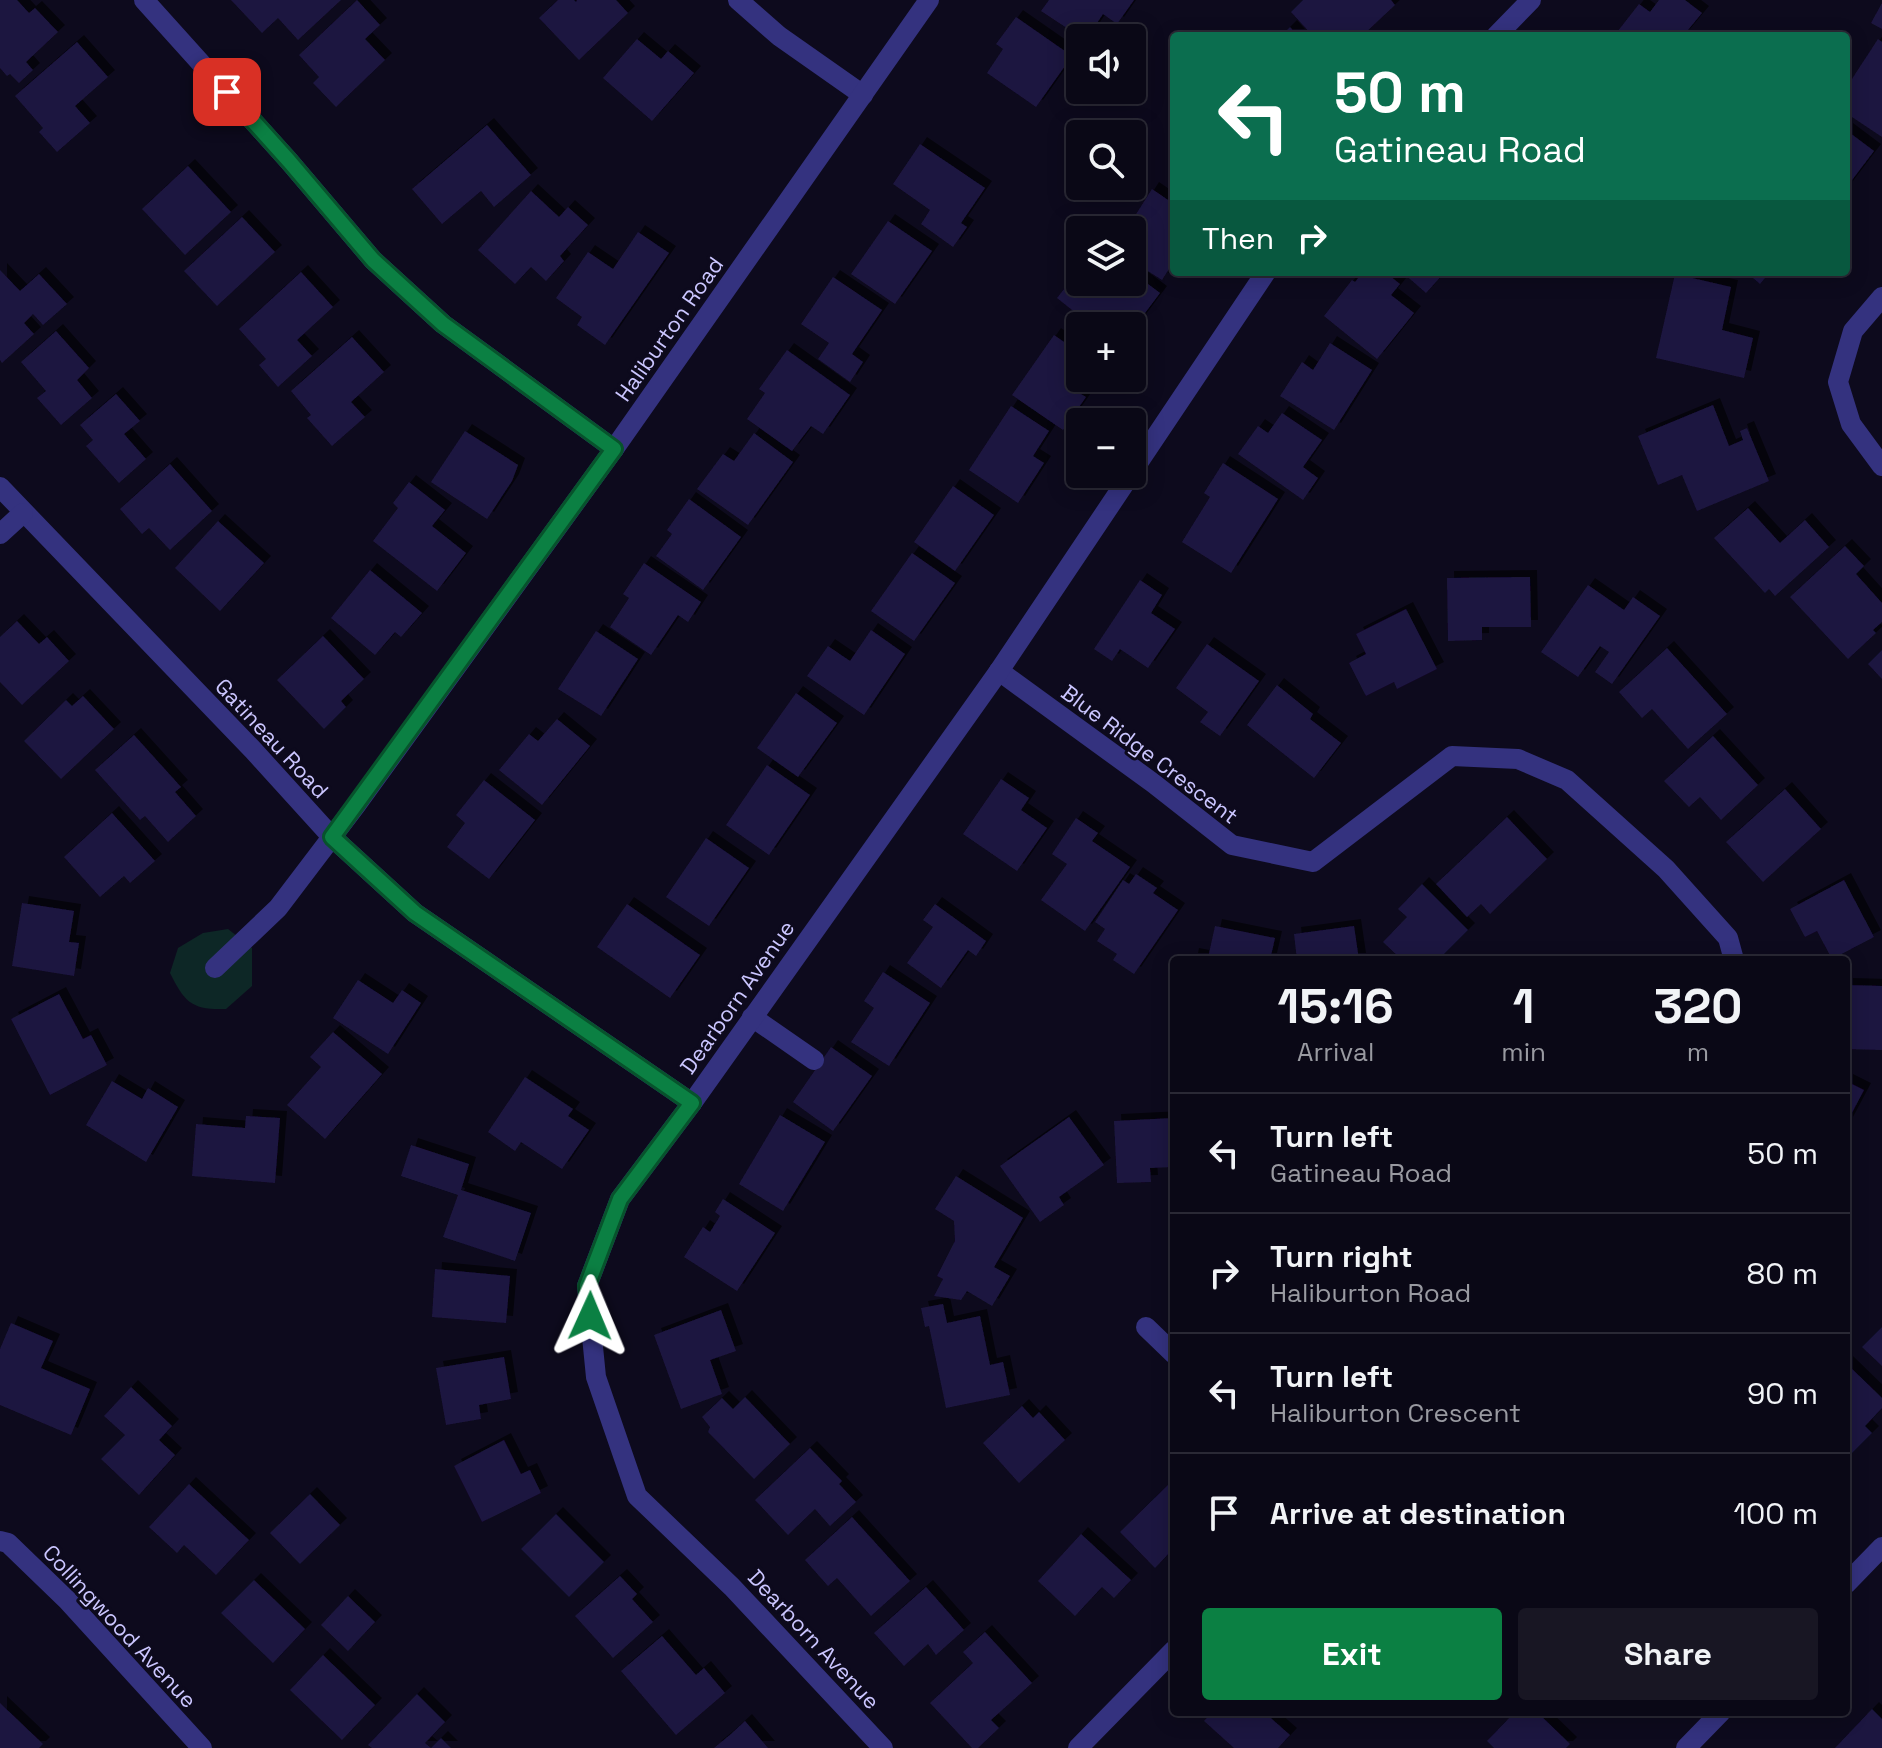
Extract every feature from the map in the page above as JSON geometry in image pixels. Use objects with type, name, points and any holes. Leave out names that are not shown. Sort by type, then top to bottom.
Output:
[{"type":"street","points":[[144,0],[373,260],[443,324],[614,449]]},
{"type":"street","points":[[738,0],[779,36],[863,95]]},
{"type":"street","name":"Haliburton Road","points":[[215,968],[278,908],[332,837],[614,449],[929,0]]},
{"type":"street","points":[[1500,32],[1531,0]]},
{"type":"street","name":"Dearborn Avenue","points":[[1146,452],[1263,276]]},
{"type":"street","points":[[1882,297],[1853,331],[1838,382],[1851,424],[1882,466]]},
{"type":"street","name":"Gatineau Road","points":[[0,487],[253,750],[332,837],[415,913],[692,1103]]},
{"type":"street","name":"Dearborn Avenue","points":[[883,1748],[732,1587],[637,1496],[596,1377],[587,1286],[620,1199],[692,1103],[999,671],[1122,488]]},
{"type":"street","points":[[0,534],[23,513]]},
{"type":"street","name":"Blue Ridge Crescent","points":[[999,671],[1153,783],[1232,845],[1313,862],[1452,756],[1518,759],[1567,780],[1666,869],[1728,938],[1733,956]]},
{"type":"street","points":[[752,1017],[814,1060]]},
{"type":"street","points":[[1146,1327],[1170,1350]]},
{"type":"street","name":"Collingwood Avenue","points":[[0,1541],[8,1543],[67,1600],[202,1748]]},
{"type":"street","points":[[1850,1580],[1882,1547]]},
{"type":"street","points":[[1078,1748],[1170,1654]]},
{"type":"street","points":[[1686,1748],[1717,1716]]},
{"type":"green space","points":[[228,929],[252,948],[252,986],[226,1009],[197,1006],[185,998],[170,973],[178,948],[203,933]]},
{"type":"building","points":[[0,0],[17,0],[29,13],[35,8],[58,32],[26,62],[33,70],[19,83],[0,68]]},
{"type":"building","points":[[231,0],[341,0],[298,40],[278,18],[262,33]]},
{"type":"building","points":[[357,0],[380,25],[365,39],[385,60],[336,107],[313,83],[319,77],[299,55]]},
{"type":"building","points":[[558,0],[616,0],[628,13],[579,60],[539,18]]},
{"type":"building","points":[[1049,0],[1134,0],[1117,24],[1103,14],[1096,24],[1066,24],[1066,27],[1041,11]]},
{"type":"building","points":[[1303,0],[1391,0],[1395,5],[1366,32],[1309,32],[1291,12]]},
{"type":"building","points":[[1659,0],[1685,0],[1702,13],[1686,32],[1617,32],[1639,4],[1650,12]]},
{"type":"building","points":[[1882,3],[1882,29],[1871,23]]},
{"type":"building","points":[[1016,17],[1066,52],[1066,64],[1036,107],[987,73],[1003,49],[996,44]]},
{"type":"building","points":[[637,39],[661,59],[668,51],[694,73],[652,121],[603,78]]},
{"type":"building","points":[[1878,39],[1882,42],[1882,137],[1850,116],[1850,82]]},
{"type":"building","points":[[77,42],[108,77],[75,106],[90,123],[57,152],[39,132],[43,128],[15,96]]},
{"type":"building","points":[[487,125],[531,175],[494,207],[481,191],[442,224],[412,189]]},
{"type":"building","points":[[1850,133],[1874,151],[1850,183]]},
{"type":"building","points":[[920,144],[985,188],[961,223],[967,227],[953,247],[921,224],[930,210],[893,184]]},
{"type":"building","points":[[188,166],[231,212],[185,255],[142,209]]},
{"type":"building","points":[[1152,189],[1170,201],[1170,267],[1162,280],[1146,270],[1146,216],[1135,216]]},
{"type":"building","points":[[531,191],[559,217],[568,207],[588,225],[560,256],[564,261],[546,281],[531,267],[515,284],[478,250]]},
{"type":"building","points":[[242,217],[275,252],[217,306],[184,271]]},
{"type":"building","points":[[888,221],[932,251],[895,304],[851,274]]},
{"type":"building","points":[[638,232],[669,253],[605,345],[577,325],[582,317],[556,298],[588,252],[613,269]]},
{"type":"building","points":[[0,270],[20,291],[39,274],[67,304],[43,325],[33,314],[24,323],[34,334],[2,363],[0,360]]},
{"type":"building","points":[[301,272],[333,307],[297,340],[312,356],[278,387],[259,365],[266,359],[239,329]]},
{"type":"building","points":[[1360,276],[1390,276],[1400,284],[1391,295],[1414,313],[1377,359],[1324,316],[1352,280],[1355,282]]},
{"type":"building","points":[[1407,276],[1441,276],[1426,293]]},
{"type":"building","points":[[1675,276],[1731,287],[1722,330],[1753,338],[1744,378],[1656,358]]},
{"type":"building","points":[[1751,276],[1767,276],[1760,284]]},
{"type":"building","points":[[833,277],[882,310],[852,354],[863,362],[850,382],[818,359],[829,343],[801,324]]},
{"type":"building","points":[[1146,282],[1160,293],[1146,312],[1074,312],[1057,298],[1066,287],[1066,296],[1146,296]]},
{"type":"building","points":[[56,331],[89,368],[77,380],[92,398],[61,425],[37,398],[46,391],[21,362]]},
{"type":"building","points":[[1054,335],[1066,343],[1066,392],[1077,392],[1086,397],[1078,408],[1066,408],[1063,430],[1012,395]]},
{"type":"building","points":[[352,337],[384,372],[351,402],[365,417],[332,446],[307,418],[311,415],[291,391]]},
{"type":"building","points":[[1330,343],[1372,370],[1334,430],[1280,396],[1302,362],[1313,370]]},
{"type":"building","points":[[787,350],[850,395],[823,434],[811,426],[792,451],[747,419],[765,393],[759,389]]},
{"type":"building","points":[[116,394],[140,421],[124,434],[146,459],[119,483],[86,446],[93,440],[80,425]]},
{"type":"building","points":[[1713,405],[1729,446],[1743,440],[1740,431],[1747,428],[1769,481],[1697,511],[1682,475],[1658,485],[1638,436]]},
{"type":"building","points":[[1011,406],[1049,431],[1033,456],[1044,463],[1018,503],[969,470]]},
{"type":"building","points":[[1282,413],[1322,440],[1303,467],[1318,478],[1303,500],[1238,454],[1258,426],[1268,433]]},
{"type":"building","points":[[465,431],[518,465],[512,481],[487,519],[431,482]]},
{"type":"building","points":[[754,433],[793,462],[748,525],[697,489],[723,454],[734,461]]},
{"type":"building","points":[[1223,463],[1278,499],[1231,573],[1182,542],[1210,497],[1204,493]]},
{"type":"building","points":[[170,464],[212,511],[170,550],[149,528],[142,534],[120,509]]},
{"type":"building","points":[[409,482],[445,510],[432,526],[466,553],[437,591],[373,541],[398,508],[393,503]]},
{"type":"building","points":[[953,486],[994,515],[955,571],[914,542]]},
{"type":"building","points":[[689,499],[741,537],[703,590],[656,556],[672,534],[667,530]]},
{"type":"building","points":[[1748,508],[1780,543],[1805,520],[1829,547],[1775,596],[1769,589],[1765,593],[1714,538]]},
{"type":"building","points":[[218,521],[264,563],[220,611],[175,568]]},
{"type":"building","points":[[1845,546],[1864,566],[1856,574],[1882,603],[1882,622],[1873,630],[1876,633],[1848,659],[1790,597]]},
{"type":"building","points":[[912,553],[955,583],[914,641],[871,611]]},
{"type":"building","points":[[644,563],[701,602],[688,622],[678,615],[651,655],[610,627],[629,598],[623,594]]},
{"type":"building","points":[[370,570],[422,613],[401,637],[395,632],[375,655],[331,618]]},
{"type":"building","points":[[1530,577],[1531,627],[1482,627],[1482,640],[1448,641],[1447,578]]},
{"type":"building","points":[[1140,580],[1162,595],[1151,613],[1175,629],[1148,668],[1120,649],[1112,661],[1094,649]]},
{"type":"building","points":[[1588,585],[1624,610],[1633,597],[1660,616],[1612,684],[1595,672],[1609,652],[1600,646],[1578,677],[1541,652]]},
{"type":"building","points":[[1406,609],[1437,669],[1397,689],[1394,682],[1366,696],[1349,663],[1366,654],[1356,634]]},
{"type":"building","points":[[17,621],[39,644],[47,637],[69,661],[22,705],[0,682],[0,637]]},
{"type":"building","points":[[871,630],[905,654],[864,715],[807,676],[828,646],[850,661]]},
{"type":"building","points":[[596,631],[638,659],[601,716],[558,689]]},
{"type":"building","points":[[323,636],[364,679],[341,701],[346,707],[324,729],[277,680]]},
{"type":"building","points":[[1207,644],[1259,681],[1220,736],[1200,722],[1208,712],[1176,688]]},
{"type":"building","points":[[1667,648],[1727,714],[1688,749],[1652,709],[1642,718],[1619,692]]},
{"type":"building","points":[[1882,650],[1882,679],[1868,664]]},
{"type":"building","points":[[1277,685],[1313,714],[1310,719],[1341,743],[1314,778],[1247,725]]},
{"type":"building","points":[[796,693],[837,723],[798,777],[757,748]]},
{"type":"building","points":[[83,696],[114,729],[61,779],[24,741],[66,700],[72,706]]},
{"type":"building","points":[[557,719],[590,746],[542,805],[499,770],[529,734],[538,741]]},
{"type":"building","points":[[134,735],[181,787],[175,792],[196,816],[168,842],[145,816],[140,820],[95,770]]},
{"type":"building","points":[[1713,736],[1758,785],[1721,820],[1700,797],[1689,807],[1664,781]]},
{"type":"building","points":[[767,765],[810,795],[769,855],[726,825]]},
{"type":"building","points":[[1001,779],[1029,798],[1021,810],[1047,828],[1017,871],[963,834]]},
{"type":"building","points":[[484,780],[535,820],[489,879],[447,847],[465,823],[456,815]]},
{"type":"building","points":[[1785,789],[1821,829],[1763,882],[1726,842]]},
{"type":"building","points":[[112,813],[155,861],[130,883],[124,876],[100,897],[64,857]]},
{"type":"building","points":[[1507,817],[1547,859],[1490,914],[1481,904],[1467,917],[1436,884]]},
{"type":"building","points":[[1076,818],[1098,833],[1092,841],[1130,867],[1085,931],[1041,900],[1067,864],[1052,854]]},
{"type":"building","points":[[706,838],[749,868],[709,926],[666,897]]},
{"type":"building","points":[[1136,874],[1157,888],[1153,893],[1178,910],[1134,974],[1113,960],[1117,954],[1097,941],[1105,929],[1095,922],[1123,880],[1129,884]]},
{"type":"building","points":[[1844,880],[1874,937],[1838,956],[1830,956],[1817,931],[1805,937],[1790,909]]},
{"type":"building","points":[[1422,884],[1468,930],[1442,956],[1398,956],[1383,942],[1407,917],[1398,909]]},
{"type":"building","points":[[22,903],[74,911],[69,942],[79,943],[74,976],[12,966]]},
{"type":"building","points":[[627,904],[700,955],[670,998],[597,947]]},
{"type":"building","points":[[935,904],[986,941],[976,956],[968,950],[941,988],[907,963],[933,927],[923,920]]},
{"type":"building","points":[[1215,926],[1275,938],[1271,956],[1208,956]]},
{"type":"building","points":[[1354,926],[1358,956],[1297,956],[1294,934]]},
{"type":"building","points":[[883,972],[930,1003],[889,1066],[851,1042],[874,1008],[864,1001]]},
{"type":"building","points":[[358,980],[393,1003],[402,990],[421,1003],[388,1054],[333,1018]]},
{"type":"building","points":[[1850,985],[1882,986],[1882,1050],[1850,1049]]},
{"type":"building","points":[[59,994],[83,1039],[91,1035],[107,1065],[50,1095],[11,1019]]},
{"type":"building","points":[[333,1032],[382,1074],[325,1139],[287,1105],[321,1067],[310,1057]]},
{"type":"building","points":[[831,1047],[872,1076],[833,1131],[793,1102]]},
{"type":"building","points":[[525,1077],[573,1109],[568,1116],[589,1130],[562,1169],[521,1142],[515,1151],[488,1132]]},
{"type":"building","points":[[112,1081],[142,1099],[148,1088],[178,1107],[146,1162],[86,1125]]},
{"type":"building","points":[[1850,1083],[1864,1090],[1850,1116]]},
{"type":"building","points":[[780,1115],[825,1142],[783,1211],[739,1184]]},
{"type":"building","points":[[246,1116],[280,1118],[275,1183],[192,1176],[196,1124],[245,1128]]},
{"type":"building","points":[[1069,1117],[1104,1165],[1059,1197],[1064,1205],[1040,1222],[1000,1166]]},
{"type":"building","points":[[1170,1118],[1170,1167],[1150,1168],[1151,1182],[1117,1183],[1114,1121]]},
{"type":"building","points":[[411,1145],[469,1164],[461,1190],[531,1213],[515,1261],[443,1237],[458,1195],[401,1176]]},
{"type":"building","points":[[956,1176],[1023,1218],[994,1267],[1010,1276],[992,1306],[967,1291],[961,1300],[934,1296],[943,1279],[937,1276],[955,1241],[954,1221],[935,1209]]},
{"type":"building","points":[[723,1199],[775,1233],[737,1291],[684,1257],[703,1227],[710,1232],[720,1216],[715,1212]]},
{"type":"building","points":[[435,1269],[510,1276],[506,1323],[432,1317]]},
{"type":"building","points":[[943,1304],[947,1323],[980,1316],[990,1365],[1003,1362],[1010,1395],[946,1408],[929,1326],[925,1327],[921,1308]]},
{"type":"building","points":[[721,1310],[736,1351],[710,1360],[722,1394],[681,1409],[654,1335]]},
{"type":"building","points":[[11,1323],[53,1341],[41,1368],[90,1389],[71,1435],[0,1405],[0,1349]]},
{"type":"building","points":[[1882,1327],[1882,1366],[1862,1347]]},
{"type":"building","points":[[504,1357],[511,1399],[479,1405],[481,1419],[446,1425],[436,1368]]},
{"type":"building","points":[[1850,1367],[1882,1398],[1882,1408],[1865,1426],[1872,1433],[1850,1455]]},
{"type":"building","points":[[131,1387],[172,1426],[159,1440],[175,1455],[139,1495],[101,1459],[125,1435],[104,1416]]},
{"type":"building","points":[[745,1397],[790,1444],[754,1479],[708,1432],[710,1427],[702,1417],[722,1398],[733,1409]]},
{"type":"building","points":[[1022,1406],[1033,1418],[1039,1412],[1065,1440],[1019,1483],[983,1443]]},
{"type":"building","points":[[504,1440],[521,1474],[530,1470],[541,1493],[482,1522],[454,1466]]},
{"type":"building","points":[[810,1448],[842,1481],[839,1484],[856,1502],[830,1526],[815,1509],[788,1535],[755,1500]]},
{"type":"building","points":[[1170,1483],[1170,1552],[1155,1568],[1120,1532]]},
{"type":"building","points":[[189,1484],[249,1540],[216,1575],[184,1545],[177,1553],[149,1527]]},
{"type":"building","points":[[310,1494],[340,1525],[300,1564],[270,1533]]},
{"type":"building","points":[[556,1514],[604,1562],[569,1597],[521,1549]]},
{"type":"building","points":[[852,1517],[910,1581],[871,1616],[837,1578],[828,1586],[805,1560]]},
{"type":"building","points":[[1081,1534],[1131,1580],[1114,1598],[1102,1587],[1075,1616],[1038,1581]]},
{"type":"building","points":[[620,1576],[637,1594],[632,1599],[653,1622],[613,1658],[575,1616]]},
{"type":"building","points":[[254,1580],[305,1629],[273,1663],[221,1613]]},
{"type":"building","points":[[926,1587],[964,1630],[936,1655],[928,1644],[904,1666],[874,1633]]},
{"type":"building","points":[[348,1596],[375,1622],[348,1651],[321,1625]]},
{"type":"building","points":[[985,1632],[1032,1683],[991,1720],[999,1728],[978,1748],[972,1748],[930,1703],[973,1663],[963,1652]]},
{"type":"building","points":[[662,1636],[696,1675],[704,1668],[725,1693],[676,1735],[621,1671]]},
{"type":"building","points":[[323,1655],[375,1705],[342,1740],[290,1690]]},
{"type":"building","points":[[417,1694],[445,1722],[425,1743],[431,1748],[372,1748],[368,1745]]},
{"type":"building","points":[[0,1703],[43,1744],[39,1748],[0,1748]]},
{"type":"building","points":[[1872,1709],[1882,1719],[1882,1748],[1835,1748]]},
{"type":"building","points":[[1208,1716],[1269,1716],[1290,1735],[1278,1748],[1234,1748],[1204,1721]]},
{"type":"building","points":[[1511,1716],[1541,1716],[1570,1744],[1566,1748],[1494,1748],[1487,1741]]},
{"type":"building","points":[[745,1721],[768,1748],[714,1748],[731,1734]]},
{"type":"building","points":[[441,1738],[451,1748],[431,1748]]},
{"type":"route","points":[[227,92],[373,260],[443,324],[614,449],[332,837],[415,913],[692,1103],[620,1199],[587,1286],[590,1316]]}]
